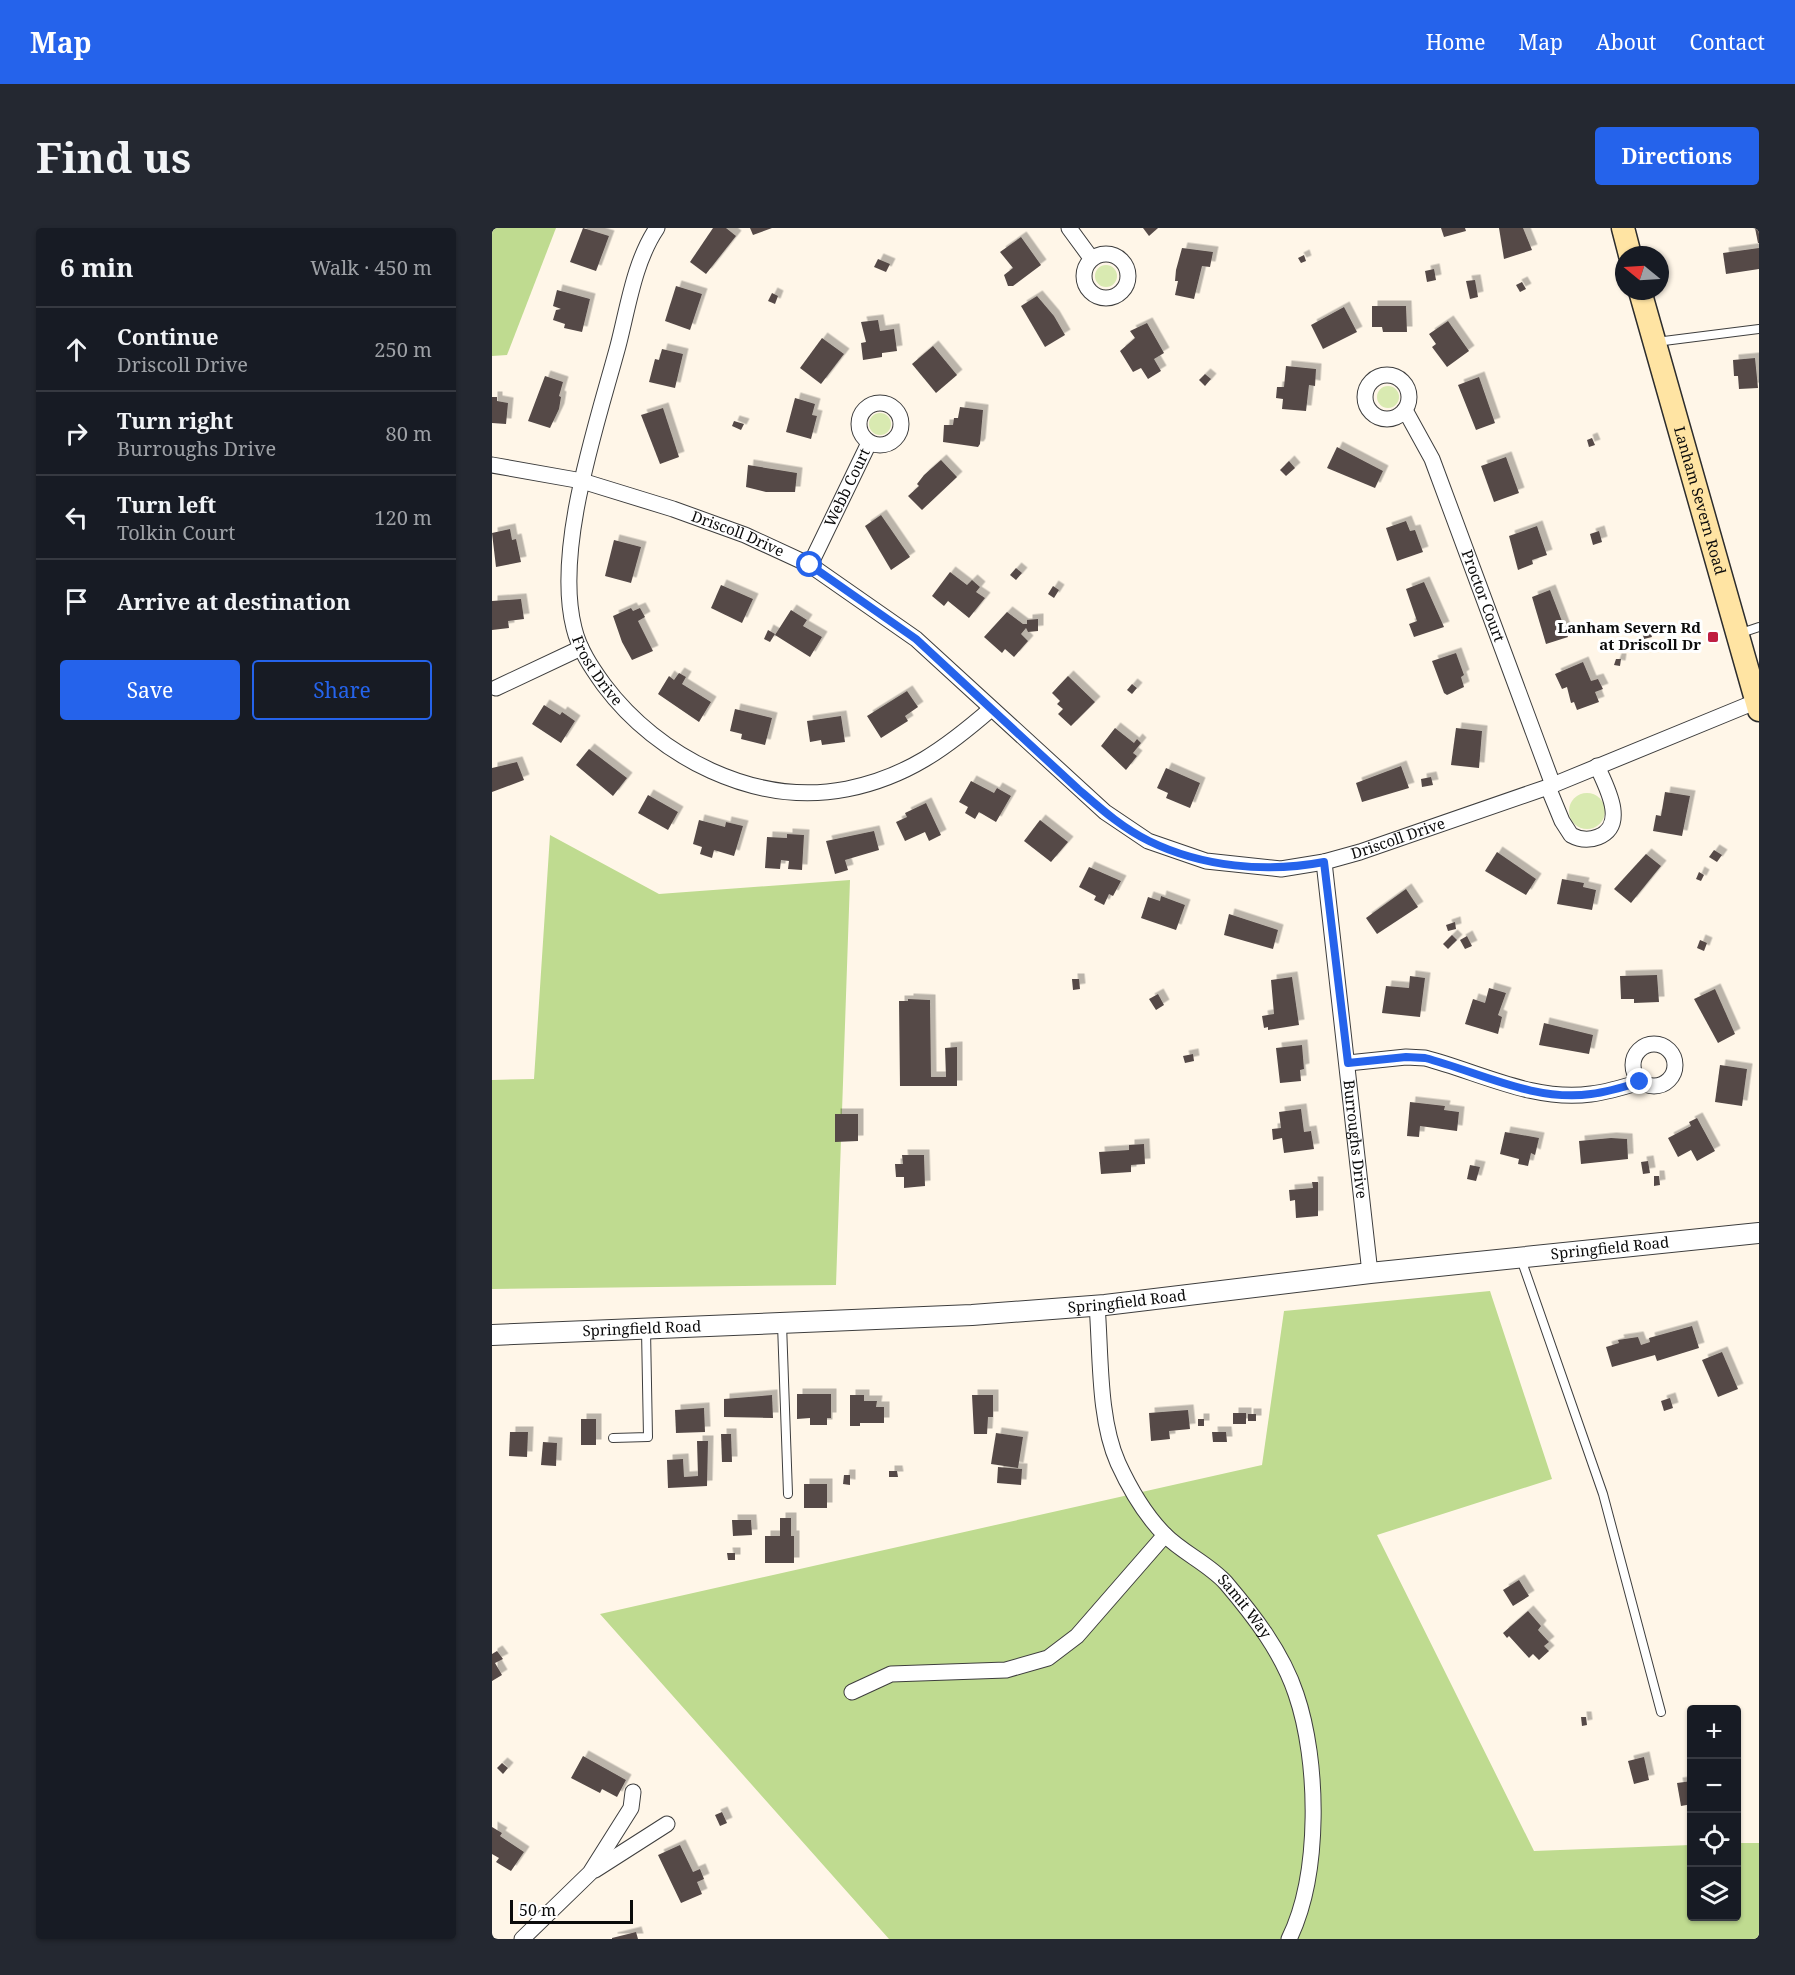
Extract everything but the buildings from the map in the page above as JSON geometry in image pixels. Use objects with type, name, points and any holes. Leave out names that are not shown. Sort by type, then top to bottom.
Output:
[{"type":"main road","points":[[1623,228],[1628,246]]},
{"type":"main road","name":"Lanham Severn Road","points":[[1642,300],[1757,706]]},
{"type":"street","name":"Frost Drive","points":[[657,228],[638,270],[582,482],[568,576],[569,605],[580,648],[614,697],[631,718],[655,737],[702,767],[762,787],[824,792],[846,789],[891,776],[946,748],[991,709]]},
{"type":"street","points":[[1069,228],[1091,258]]},
{"type":"street","name":"Proctor Court","points":[[1406,410],[1432,459],[1562,821],[1571,835],[1587,840],[1598,837],[1612,825],[1614,813],[1597,766]]},
{"type":"street","name":"Webb Court","points":[[810,565],[869,443]]},
{"type":"street","name":"Driscoll Drive","points":[[492,465],[582,482],[673,509],[745,535],[810,565],[916,639],[1105,812],[1148,841],[1206,861],[1281,868],[1324,862],[1416,834],[1550,786],[1757,706]]},
{"type":"street","points":[[496,688],[580,648]]},
{"type":"street","name":"Burroughs Drive","points":[[1324,862],[1370,1273]]},
{"type":"street","points":[[1348,1063],[1406,1057],[1425,1058],[1539,1093],[1564,1095],[1590,1095],[1640,1082]]},
{"type":"street","name":"Springfield Road","points":[[492,1335],[972,1315],[1097,1305],[1370,1273],[1759,1233]]},
{"type":"street","name":"Samit Way","points":[[1097,1305],[1104,1410],[1117,1461],[1142,1504],[1165,1535],[1223,1580],[1264,1630],[1296,1693],[1312,1766],[1313,1842],[1298,1922],[1289,1939]]},
{"type":"street","points":[[852,1692],[891,1674],[1006,1670],[1048,1658],[1077,1636],[1165,1535]]},
{"type":"street","points":[[590,1874],[631,1808],[633,1791]]},
{"type":"street","points":[[522,1939],[590,1874],[667,1824]]},
{"type":"lane","points":[[1654,342],[1759,329]]},
{"type":"lane","points":[[1736,635],[1759,627]]},
{"type":"lane","points":[[1521,1257],[1603,1494],[1661,1712]]},
{"type":"lane","points":[[782,1323],[788,1494]]},
{"type":"lane","points":[[613,1438],[648,1437],[646,1328]]},
{"type":"green space","points":[[492,228],[556,228],[507,355],[492,356]]},
{"type":"green space","points":[[1106,265],[1116,272],[1117,276],[1110,286],[1106,287],[1096,280],[1095,276],[1102,266]]},
{"type":"green space","points":[[1388,386],[1396,389],[1399,397],[1396,405],[1388,408],[1380,405],[1377,397],[1380,389]]},
{"type":"green space","points":[[880,413],[888,416],[891,424],[888,432],[880,435],[872,432],[869,424],[872,416]]},
{"type":"green space","points":[[1587,793],[1599,799],[1605,811],[1599,823],[1587,829],[1575,823],[1569,811],[1575,799]]},
{"type":"green space","points":[[550,835],[659,894],[850,880],[836,1285],[492,1289],[492,1080],[534,1079]]},
{"type":"green space","points":[[1490,1291],[1552,1479],[1377,1535],[1534,1851],[1687,1845],[1687,1921],[1741,1921],[1741,1843],[1759,1843],[1759,1939],[889,1939],[600,1614],[1262,1465],[1284,1311]]},
{"type":"place","name":"Lanham Severn Rd at Driscoll Dr","points":[[1713,637]]},
{"type":"route","points":[[810,565],[916,639],[1078,789],[1105,812],[1148,841],[1206,861],[1237,865],[1281,868],[1324,862],[1348,1063],[1406,1057],[1425,1058],[1539,1093],[1564,1095],[1590,1095],[1640,1082]]}]
